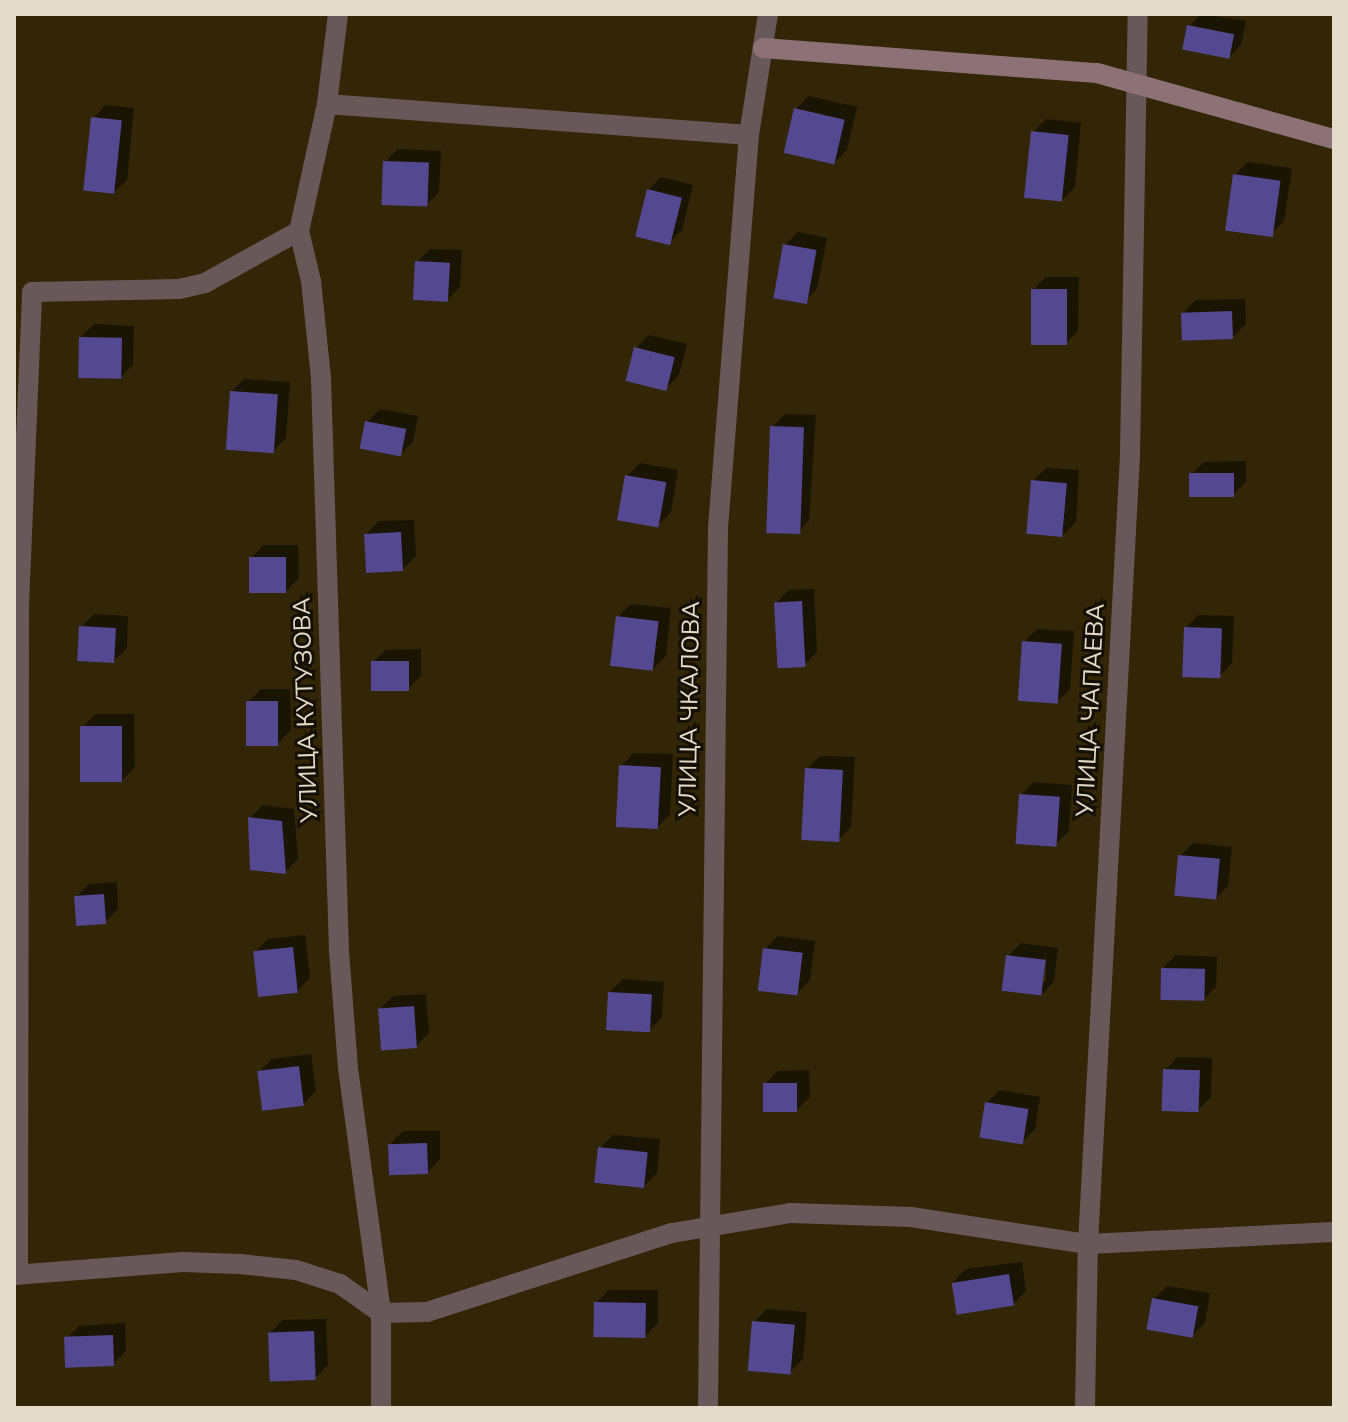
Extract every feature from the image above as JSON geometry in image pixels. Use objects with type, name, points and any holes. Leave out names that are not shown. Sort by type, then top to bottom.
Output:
[{"type":"street","name":"УЛИЦА КУТУЗОВА","points":[[338,14],[327,104],[299,231],[311,281],[321,378],[339,951],[348,1068],[381,1313],[381,1408]]},
{"type":"street","name":"УЛИЦА ЧКАЛОВА","points":[[708,1408],[718,528],[749,135],[768,14]]},
{"type":"street","name":"УЛИЦА ЧАПАЕВА","points":[[1085,1408],[1088,1244],[1130,455],[1138,14]]},
{"type":"street","points":[[763,48],[1015,63],[1097,73],[1334,139]]},
{"type":"street","points":[[327,104],[749,135]]},
{"type":"street","points":[[299,231],[205,283],[179,289],[32,292],[19,605],[16,1275],[182,1262],[296,1270],[340,1284],[381,1313],[427,1312],[469,1302],[577,1262],[712,1225],[790,1213],[911,1217],[1088,1244],[1334,1232]]},
{"type":"building","points":[[1187,25],[1234,34],[1229,59],[1182,50]]},
{"type":"building","points":[[794,108],[845,120],[834,165],[784,153]]},
{"type":"building","points":[[91,117],[122,120],[114,194],[83,191]]},
{"type":"building","points":[[1031,131],[1069,135],[1062,202],[1024,198]]},
{"type":"building","points":[[383,161],[429,163],[427,207],[381,205]]},
{"type":"building","points":[[1233,174],[1281,181],[1273,237],[1225,230]]},
{"type":"building","points":[[647,189],[682,198],[670,245],[635,237]]},
{"type":"building","points":[[783,244],[816,250],[807,304],[773,298]]},
{"type":"building","points":[[415,261],[450,263],[448,302],[413,300]]},
{"type":"building","points":[[1031,289],[1067,289],[1067,345],[1031,345]]},
{"type":"building","points":[[1232,311],[1233,339],[1182,341],[1181,313]]},
{"type":"building","points":[[79,337],[122,338],[121,379],[78,378]]},
{"type":"building","points":[[634,347],[675,357],[666,391],[626,381]]},
{"type":"building","points":[[230,391],[278,394],[274,453],[226,450]]},
{"type":"building","points":[[365,421],[406,429],[401,456],[360,448]]},
{"type":"building","points":[[770,426],[804,427],[800,534],[766,533]]},
{"type":"building","points":[[1189,473],[1234,473],[1234,497],[1189,497]]},
{"type":"building","points":[[625,475],[666,482],[658,528],[617,520]]},
{"type":"building","points":[[1031,480],[1067,483],[1062,537],[1026,534]]},
{"type":"building","points":[[401,532],[403,571],[366,573],[364,534]]},
{"type":"building","points":[[249,557],[286,557],[286,593],[249,593]]},
{"type":"building","points":[[802,601],[805,667],[777,668],[774,602]]},
{"type":"building","points":[[616,616],[659,621],[653,671],[610,666]]},
{"type":"building","points":[[79,626],[116,628],[114,663],[77,661]]},
{"type":"building","points":[[1184,627],[1222,628],[1220,678],[1182,677]]},
{"type":"building","points":[[1022,641],[1062,644],[1058,704],[1018,701]]},
{"type":"building","points":[[371,661],[409,661],[409,691],[371,691]]},
{"type":"building","points":[[246,701],[278,701],[278,746],[246,746]]},
{"type":"building","points":[[80,726],[122,726],[122,782],[80,782]]},
{"type":"building","points":[[619,765],[661,767],[658,829],[616,827]]},
{"type":"building","points":[[805,768],[843,770],[839,842],[801,840]]},
{"type":"building","points":[[1019,794],[1060,797],[1056,847],[1016,844]]},
{"type":"building","points":[[248,817],[282,821],[286,874],[250,870]]},
{"type":"building","points":[[1178,855],[1220,859],[1216,900],[1174,896]]},
{"type":"building","points":[[104,894],[106,924],[76,926],[74,896]]},
{"type":"building","points":[[293,947],[298,993],[258,997],[253,951]]},
{"type":"building","points":[[763,948],[803,953],[797,996],[758,991]]},
{"type":"building","points":[[1006,955],[1046,960],[1041,996],[1002,991]]},
{"type":"building","points":[[1161,968],[1205,969],[1204,1001],[1160,1000]]},
{"type":"building","points":[[608,992],[652,994],[650,1032],[606,1030]]},
{"type":"building","points":[[414,1006],[417,1048],[381,1050],[378,1009]]},
{"type":"building","points":[[299,1066],[304,1106],[262,1111],[257,1071]]},
{"type":"building","points":[[1163,1069],[1200,1070],[1199,1112],[1162,1111]]},
{"type":"building","points":[[763,1083],[797,1083],[797,1112],[763,1112]]},
{"type":"building","points":[[985,1102],[1028,1109],[1023,1144],[979,1138]]},
{"type":"building","points":[[427,1143],[428,1174],[389,1175],[388,1144]]},
{"type":"building","points":[[598,1147],[648,1152],[644,1188],[594,1183]]},
{"type":"building","points":[[1009,1274],[1014,1306],[957,1315],[952,1283]]},
{"type":"building","points":[[1152,1298],[1198,1306],[1193,1338],[1146,1330]]},
{"type":"building","points":[[594,1302],[646,1303],[645,1338],[593,1337]]},
{"type":"building","points":[[752,1321],[795,1325],[790,1375],[748,1371]]},
{"type":"building","points":[[314,1331],[316,1380],[270,1382],[268,1333]]},
{"type":"building","points":[[113,1335],[114,1366],[65,1368],[64,1337]]}]
